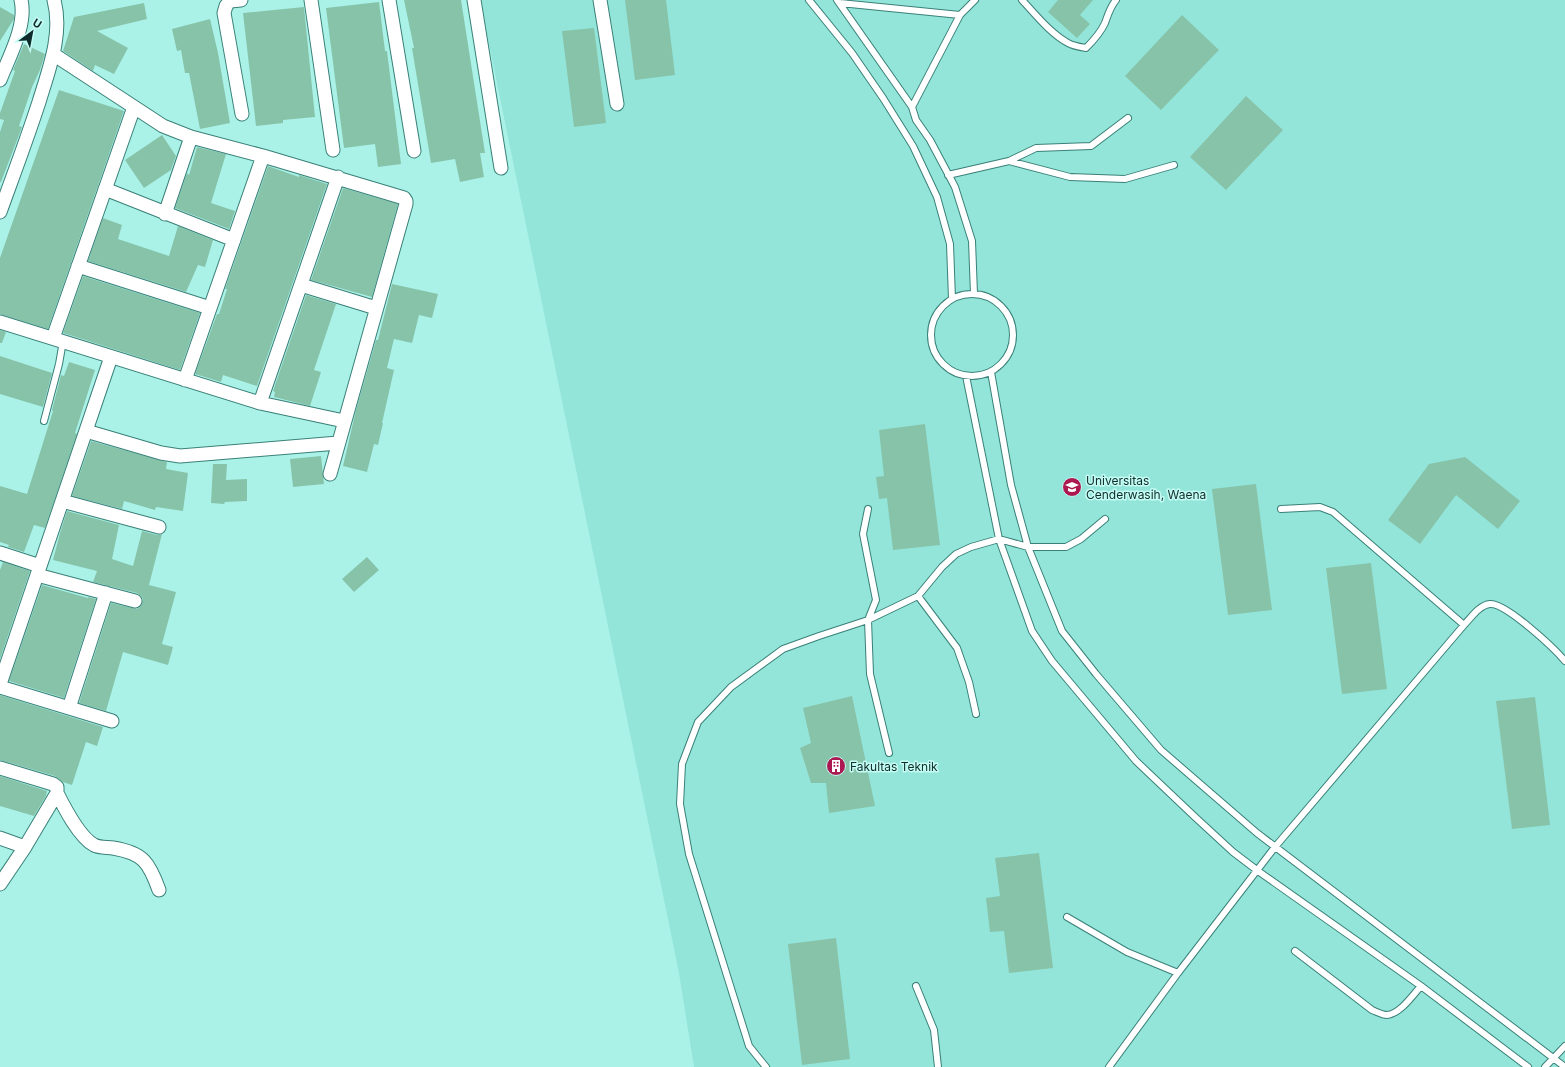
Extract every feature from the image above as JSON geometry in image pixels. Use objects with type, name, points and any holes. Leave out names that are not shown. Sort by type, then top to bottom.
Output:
[{"type":"street","points":[[0,80],[18,38],[22,6],[21,0]]},
{"type":"street","points":[[0,212],[31,127],[54,54],[57,27],[54,0]]},
{"type":"street","points":[[241,0],[230,1],[224,12],[242,114]]},
{"type":"street","points":[[310,0],[333,150]]},
{"type":"street","points":[[389,0],[414,151]]},
{"type":"street","points":[[474,0],[501,168]]},
{"type":"street","points":[[600,0],[617,104]]},
{"type":"street","points":[[54,54],[162,126],[191,137],[338,177],[401,196],[406,201],[330,474]]},
{"type":"street","points":[[58,340],[78,266],[134,107]]},
{"type":"street","points":[[165,214],[191,137]]},
{"type":"street","points":[[185,380],[263,156]]},
{"type":"street","points":[[260,403],[338,177]]},
{"type":"street","points":[[105,189],[234,240]]},
{"type":"street","points":[[78,266],[210,308]]},
{"type":"street","points":[[301,285],[376,308]]},
{"type":"street","points":[[0,322],[260,403],[344,421]]},
{"type":"street","points":[[0,684],[111,356]]},
{"type":"street","points":[[86,431],[161,453],[180,456],[338,443]]},
{"type":"street","points":[[62,501],[159,527]]},
{"type":"street","points":[[0,553],[39,570],[106,593],[135,601]]},
{"type":"street","points":[[70,708],[106,593]]},
{"type":"street","points":[[0,688],[112,721]]},
{"type":"street","points":[[0,768],[53,784],[57,787],[57,793],[70,818],[88,841],[98,846],[128,850],[143,859],[153,872],[159,890]]},
{"type":"street","points":[[0,884],[25,847],[57,793]]},
{"type":"street","points":[[0,838],[25,847]]},
{"type":"lane","points":[[809,0],[861,66],[887,104],[919,159],[937,198],[950,244],[952,299]]},
{"type":"lane","points":[[912,107],[960,15],[975,0]]},
{"type":"lane","points":[[1022,0],[1056,34],[1068,43],[1086,48],[1092,43],[1098,34],[1104,24],[1111,6],[1116,0]]},
{"type":"lane","points":[[839,2],[912,107],[916,120],[930,140],[955,187],[972,241],[974,294]]},
{"type":"lane","points":[[839,2],[960,15]]},
{"type":"lane","points":[[948,175],[1008,161],[1036,148],[1091,146],[1128,118]]},
{"type":"lane","points":[[1008,161],[1070,177],[1125,179],[1174,165]]},
{"type":"lane","points":[[974,294],[994,301],[1009,316],[1014,337],[1007,357],[992,372],[979,376],[966,376],[953,371],[941,362],[934,349],[931,335],[934,321],[941,308],[952,299],[963,295],[974,294]]},
{"type":"lane","points":[[44,421],[60,364],[58,340]]},
{"type":"lane","points":[[992,372],[1011,485],[1028,547],[1062,631],[1096,674],[1161,750],[1256,833],[1565,1067]]},
{"type":"lane","points":[[966,376],[999,540],[1032,631],[1052,661],[1136,760],[1233,852],[1421,986],[1528,1067]]},
{"type":"lane","points":[[1281,509],[1320,507],[1333,512],[1464,625]]},
{"type":"lane","points":[[868,509],[863,534],[876,600],[868,620],[870,674],[889,753]]},
{"type":"lane","points":[[766,1067],[749,1046],[689,854],[680,804],[682,764],[698,722],[731,687],[783,650],[819,636],[868,620],[918,596],[942,567],[956,554],[971,547],[999,540],[1028,547],[1066,547],[1081,539],[1105,519]]},
{"type":"lane","points":[[918,596],[957,648],[976,714]]},
{"type":"lane","points":[[1109,1067],[1178,973],[1275,847],[1481,606],[1490,604],[1502,607],[1540,637],[1565,661]]},
{"type":"lane","points":[[1067,917],[1127,952],[1178,973]]},
{"type":"lane","points":[[1295,951],[1372,1010],[1380,1013],[1388,1015],[1402,1008],[1421,986]]},
{"type":"lane","points":[[916,986],[934,1030],[938,1067]]},
{"type":"lane","points":[[1545,1067],[1565,1046]]},
{"type":"shaded area","name":"Universitas Cenderwasih, Waena","points":[[480,0],[1565,0],[1565,1067],[694,1067],[679,973]]},
{"type":"building","points":[[404,0],[461,0],[485,153],[480,153],[484,177],[460,182],[455,159],[431,163],[412,48],[414,48]]},
{"type":"building","points":[[625,0],[666,0],[675,75],[635,80]]},
{"type":"building","points":[[1058,0],[1093,0],[1080,15],[1090,24],[1077,38],[1048,12]]},
{"type":"building","points":[[379,2],[385,51],[387,51],[401,164],[378,167],[375,144],[344,148],[326,8]]},
{"type":"building","points":[[144,3],[147,19],[97,31],[128,48],[114,74],[95,65],[93,71],[63,51],[74,17]]},
{"type":"building","points":[[0,7],[14,15],[14,19],[0,41]]},
{"type":"building","points":[[304,7],[315,117],[283,120],[283,123],[256,126],[243,13]]},
{"type":"building","points":[[1182,15],[1219,50],[1161,110],[1125,76]]},
{"type":"building","points":[[210,19],[218,53],[230,123],[200,129],[189,73],[185,73],[181,50],[177,51],[172,29]]},
{"type":"building","points":[[594,28],[606,123],[574,127],[562,31]]},
{"type":"building","points":[[24,44],[45,54],[19,126],[22,127],[0,182],[0,132],[4,120],[0,119],[0,113],[15,71],[13,70]]},
{"type":"building","points":[[59,90],[124,111],[48,329],[0,314],[0,258]]},
{"type":"building","points":[[1246,96],[1283,130],[1226,190],[1190,157]]},
{"type":"building","points":[[162,135],[176,156],[171,170],[144,188],[125,160]]},
{"type":"building","points":[[197,147],[226,154],[211,203],[235,211],[229,229],[175,208],[187,173],[189,175]]},
{"type":"building","points":[[268,166],[299,177],[299,175],[327,184],[257,386],[223,375],[221,382],[195,374],[217,314],[219,314],[227,289],[225,289]]},
{"type":"building","points":[[343,188],[398,204],[372,297],[311,280]]},
{"type":"building","points":[[103,218],[122,225],[118,239],[169,256],[178,226],[213,240],[205,267],[198,265],[186,292],[88,261]]},
{"type":"building","points":[[83,276],[200,313],[180,370],[63,333]]},
{"type":"building","points":[[392,284],[438,294],[432,318],[419,315],[412,343],[394,339],[387,368],[394,370],[378,445],[374,444],[367,472],[343,466],[356,410],[376,340],[378,340]]},
{"type":"building","points":[[306,295],[336,304],[314,370],[321,372],[310,406],[274,397],[275,392],[273,391]]},
{"type":"building","points":[[0,330],[6,332],[2,343],[0,343]]},
{"type":"building","points":[[0,356],[52,373],[43,407],[0,394]]},
{"type":"building","points":[[69,362],[95,370],[75,433],[77,434],[45,528],[34,525],[24,552],[8,547],[9,545],[0,542],[0,486],[27,494],[53,411],[61,375],[64,376]]},
{"type":"building","points":[[925,424],[940,545],[893,550],[887,498],[879,499],[876,477],[884,476],[879,430]]},
{"type":"building","points":[[91,441],[167,462],[166,469],[188,473],[183,511],[156,507],[155,510],[124,501],[122,509],[72,496]]},
{"type":"building","points":[[321,456],[324,484],[293,487],[290,459]]},
{"type":"building","points":[[1465,457],[1520,501],[1498,529],[1456,495],[1420,544],[1388,520],[1429,464]]},
{"type":"building","points":[[213,464],[227,464],[226,480],[247,479],[247,501],[225,502],[224,504],[211,503]]},
{"type":"building","points":[[1256,484],[1272,610],[1228,615],[1212,489]]},
{"type":"building","points":[[67,511],[119,525],[112,559],[133,566],[142,531],[157,535],[162,534],[149,585],[176,592],[162,644],[173,647],[168,665],[123,652],[106,711],[79,703],[111,603],[137,609],[141,606],[143,599],[137,593],[93,582],[97,571],[53,560]]},
{"type":"building","points":[[367,557],[379,570],[354,592],[342,579]]},
{"type":"building","points":[[3,562],[30,571],[0,659],[0,570]]},
{"type":"building","points":[[1371,563],[1387,689],[1342,694],[1326,568]]},
{"type":"building","points":[[42,585],[96,599],[64,698],[9,681]]},
{"type":"building","points":[[0,695],[103,727],[97,746],[86,742],[72,785],[63,782],[55,776],[0,760]]},
{"type":"building","name":"Fakultas Teknik","points":[[852,696],[875,806],[829,813],[826,783],[811,783],[800,748],[811,743],[803,708]]},
{"type":"building","points":[[1535,697],[1550,825],[1512,829],[1496,701]]},
{"type":"building","points":[[0,776],[47,791],[46,796],[34,816],[0,806]]},
{"type":"building","points":[[1039,853],[1053,968],[1009,973],[1004,931],[990,932],[986,898],[1000,896],[995,858]]},
{"type":"building","points":[[836,938],[850,1059],[802,1065],[788,944]]},
{"type":"place","name":"Universitas Cenderwasih, Waena","points":[[1072,487]]},
{"type":"place","name":"Fakultas Teknik","points":[[836,766]]}]
